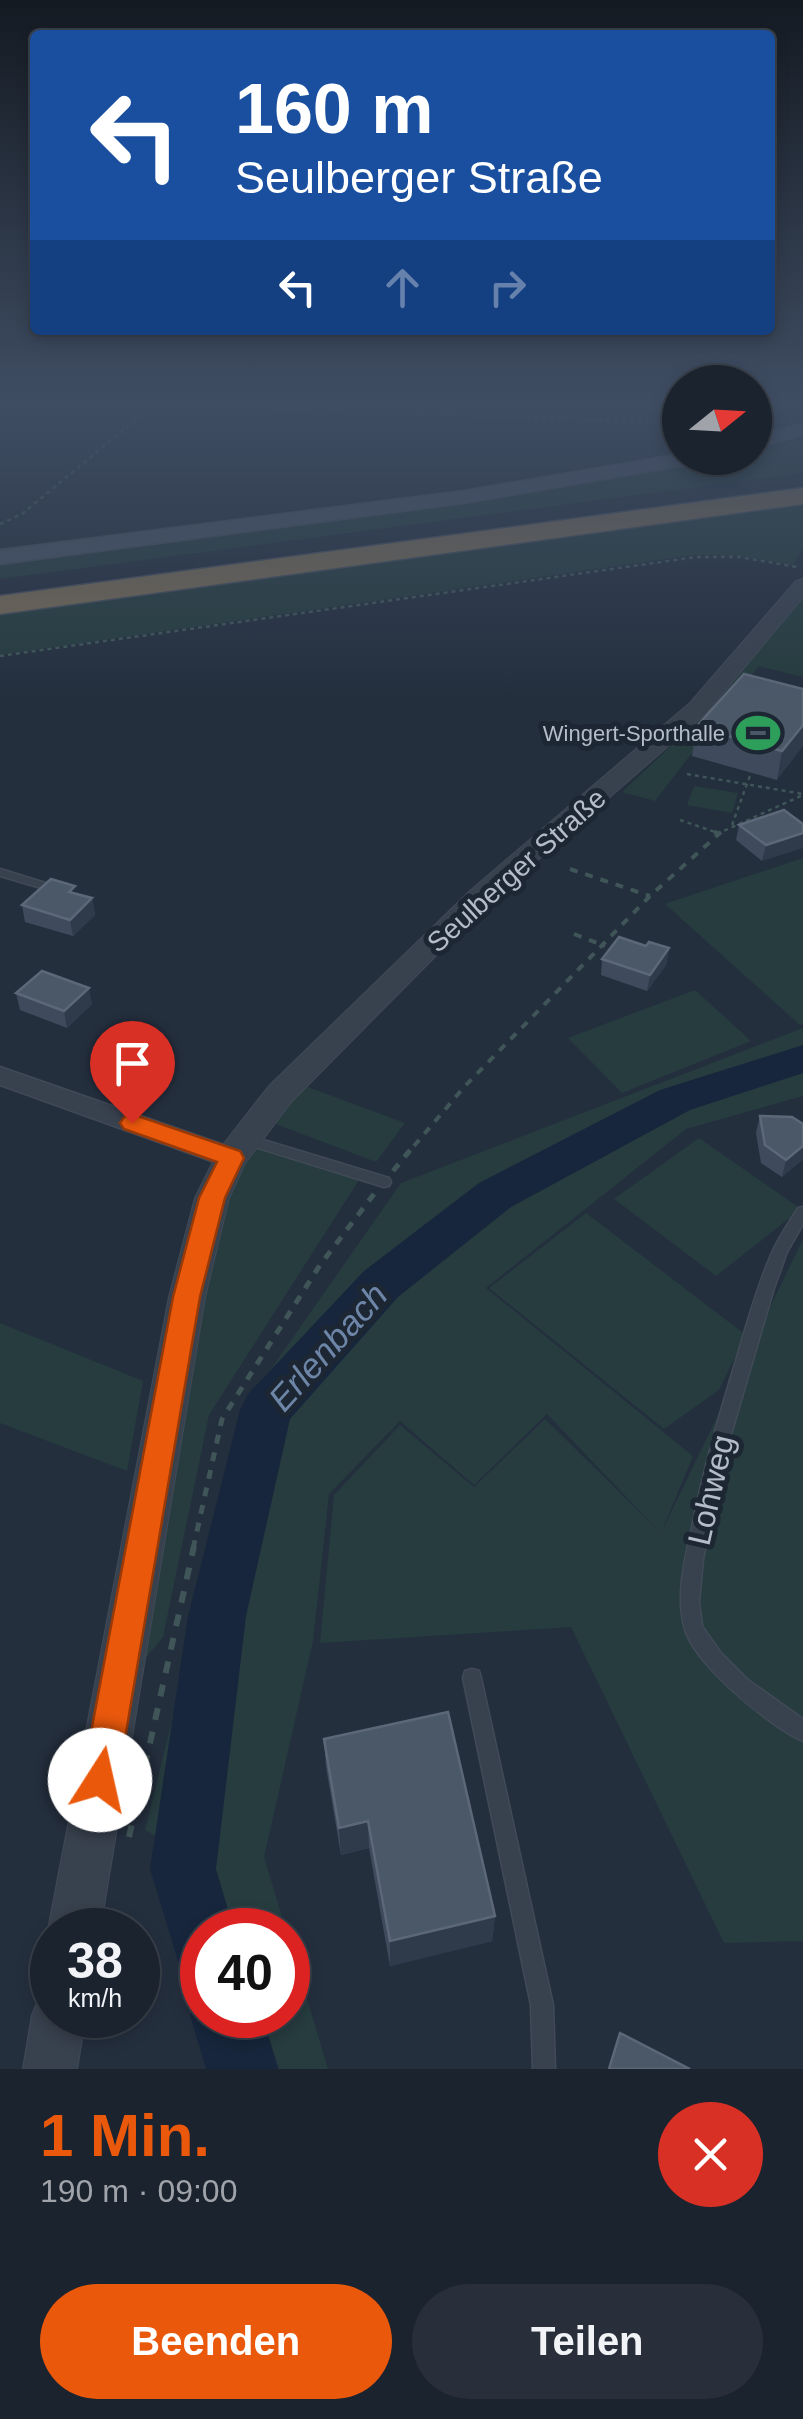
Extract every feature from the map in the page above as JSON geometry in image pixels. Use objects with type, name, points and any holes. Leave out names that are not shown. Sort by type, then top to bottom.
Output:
[{"type":"highway","points":[[0,591],[664,503]]},
{"type":"highway","points":[[0,605],[755,503]]},
{"type":"main road","points":[[0,557],[416,503]]},
{"type":"street","name":"Seulberger Straße","points":[[78,1908],[187,1297],[212,1198],[237,1148],[280,1094],[479,898],[698,708],[803,585]]},
{"type":"street","points":[[0,1076],[237,1148]]},
{"type":"street","points":[[50,2069],[55,2038]]},
{"type":"lane","points":[[0,872],[48,887]]},
{"type":"lane","points":[[237,1148],[384,1182]]},
{"type":"lane","name":"Lohweg","points":[[803,1212],[778,1254],[748,1345],[714,1465],[688,1601],[692,1626],[732,1681],[803,1732]]},
{"type":"lane","points":[[472,1678],[542,2005],[544,2069]]},
{"type":"path","points":[[0,524],[36,503]]},
{"type":"path","points":[[0,656],[696,557],[740,558],[803,568]]},
{"type":"path","points":[[731,827],[751,773]]},
{"type":"path","points":[[687,774],[803,794]]},
{"type":"path","points":[[125,1854],[222,1419],[320,1265],[465,1086],[650,896],[718,833],[803,794]]},
{"type":"path","points":[[680,820],[718,833]]},
{"type":"path","points":[[570,868],[650,896]]},
{"type":"path","points":[[574,934],[605,946]]},
{"type":"green space","points":[[466,503],[579,503],[0,579],[0,563]]},
{"type":"green space","points":[[803,503],[803,548],[793,565],[740,556],[693,555],[0,655],[0,613]]},
{"type":"green space","points":[[803,596],[803,677],[759,666],[655,801],[622,792],[709,710]]},
{"type":"green space","points":[[694,786],[738,793],[732,813],[687,805]]},
{"type":"green space","points":[[803,858],[803,1024],[800,1025],[665,904]]},
{"type":"green space","points":[[695,990],[751,1041],[622,1093],[568,1038]]},
{"type":"green space","points":[[803,1028],[803,1096],[686,1129],[486,1288],[693,1456],[661,1533],[803,1239],[803,1941],[724,1943],[571,1627],[320,1643],[334,1495],[400,1425],[474,1487],[545,1419],[656,1528],[547,1414],[474,1485],[400,1421],[329,1494],[313,1641],[264,1857],[279,1908],[227,1908],[214,1869],[145,1830],[252,1396],[401,1183]]},
{"type":"green space","points":[[297,1083],[405,1123],[376,1162],[265,1120]]},
{"type":"green space","points":[[699,1138],[801,1209],[716,1276],[614,1199]]},
{"type":"green space","points":[[230,1139],[359,1180],[209,1415],[163,1637],[104,1709]]},
{"type":"green space","points":[[586,1213],[746,1335],[719,1390],[664,1429],[489,1288]]},
{"type":"green space","points":[[0,1323],[143,1381],[127,1471],[0,1423]]},
{"type":"green space","points":[[310,2009],[328,2069],[279,2069],[269,2038],[310,2038]]},
{"type":"building","points":[[744,674],[803,689],[803,725],[782,751],[696,727]]},
{"type":"building","points":[[784,810],[803,824],[803,833],[766,845],[739,825]]},
{"type":"building","points":[[51,879],[75,886],[69,892],[92,898],[70,920],[22,905]]},
{"type":"building","points":[[619,937],[669,948],[650,975],[602,959]]},
{"type":"building","points":[[42,971],[89,988],[64,1011],[16,993]]},
{"type":"building","points":[[760,1116],[792,1117],[803,1124],[803,1146],[786,1160],[765,1145]]},
{"type":"building","points":[[448,1712],[495,1916],[390,1941],[368,1821],[339,1828],[324,1739]]},
{"type":"building","points":[[620,2033],[690,2069],[609,2069]]},
{"type":"waterway","name":"Erlenbach","points":[[194,1908],[183,1869],[217,1616],[266,1410],[381,1284],[495,1195],[675,1100],[803,1059]]},
{"type":"waterway","name":"Erlenbach","points":[[233,2038],[242,2069]]},
{"type":"place","name":"Wingert-Sporthalle","points":[[758,733]]},
{"type":"route","points":[[100,1780],[187,1297],[212,1198],[231,1158],[132,1123]]}]
